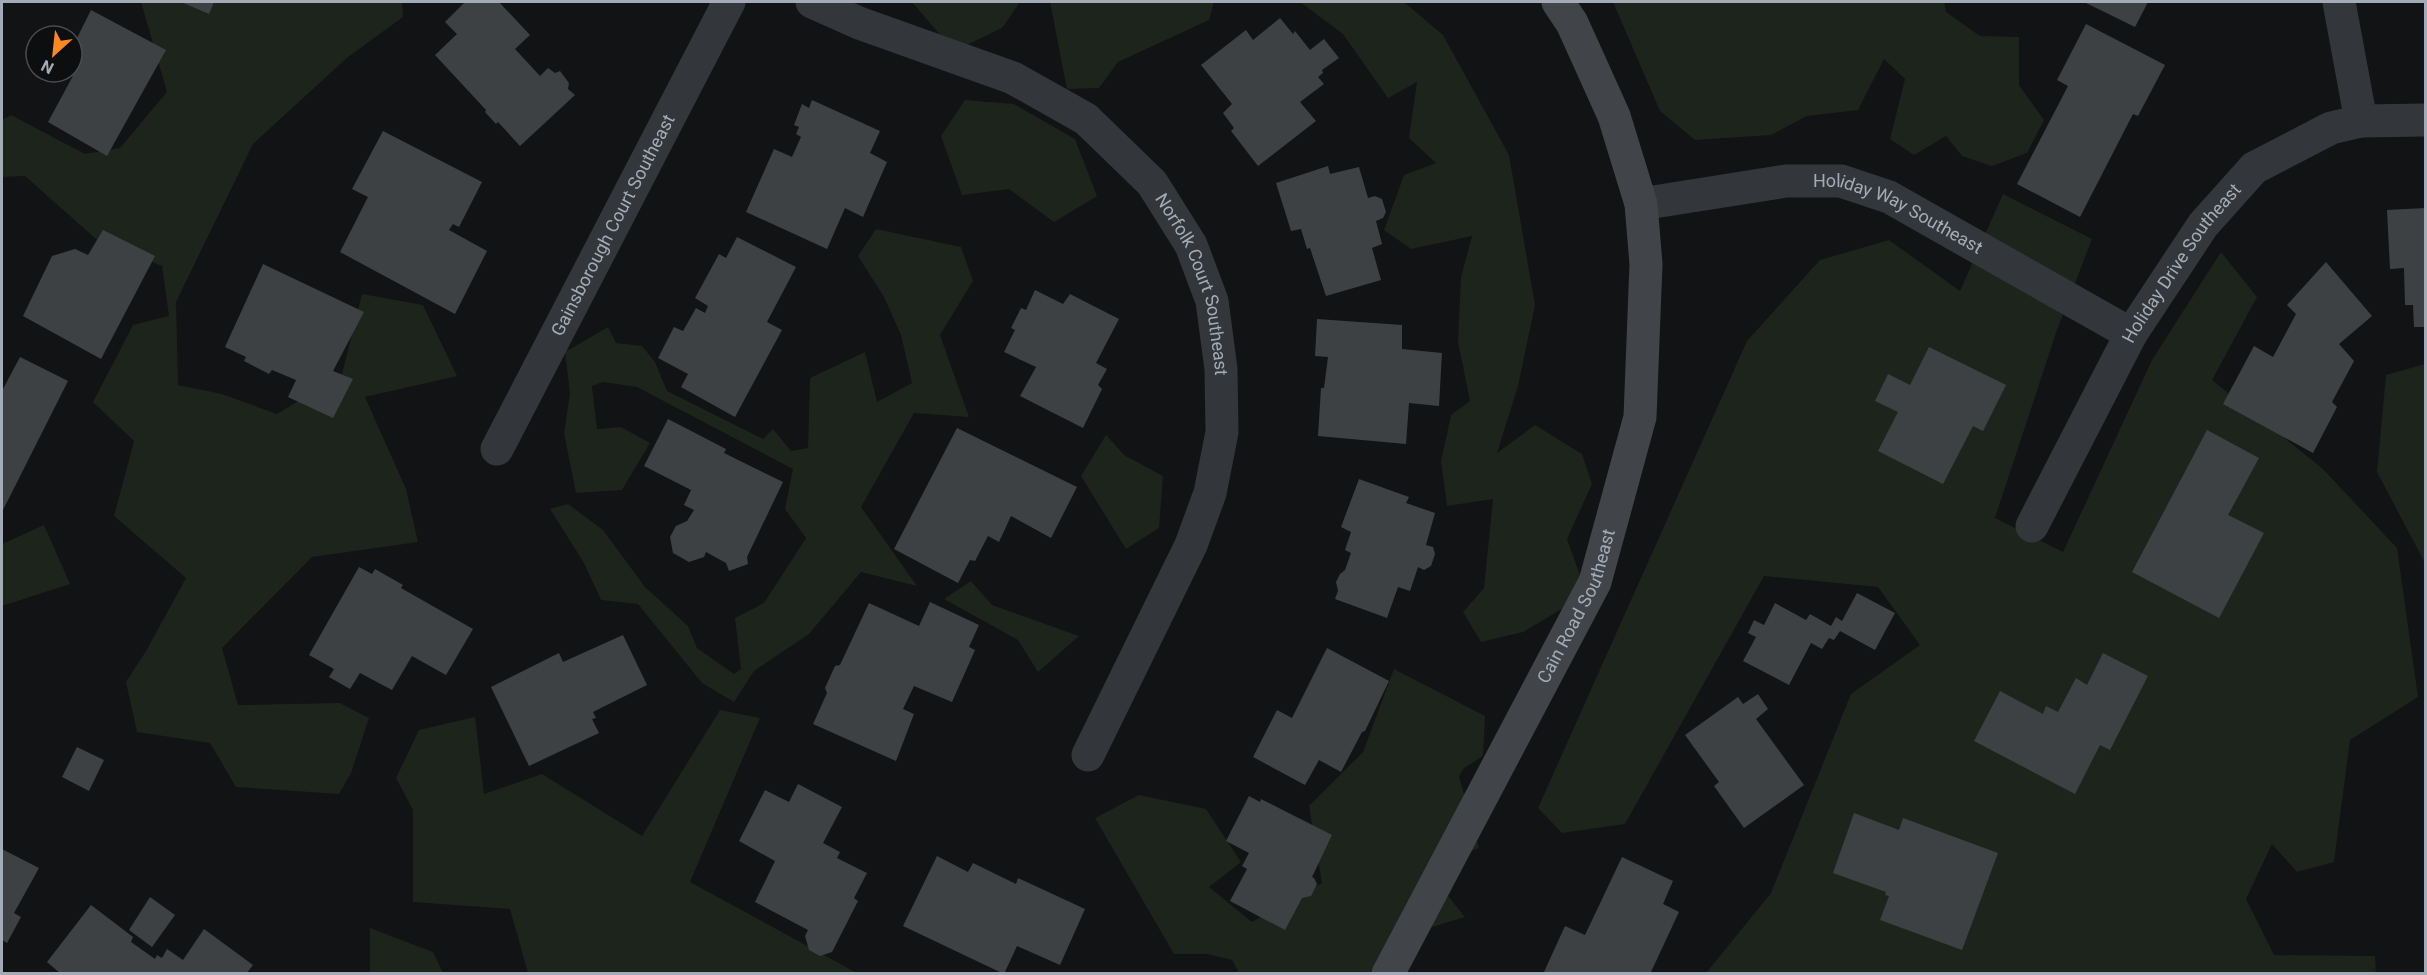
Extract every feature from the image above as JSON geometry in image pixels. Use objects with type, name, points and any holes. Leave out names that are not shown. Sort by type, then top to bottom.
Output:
[{"type":"street","name":"Gainsborough Court Southeast","points":[[497,449],[729,2]]},
{"type":"street","name":"Norfolk Court Southeast","points":[[812,2],[859,22],[1013,78],[1086,119],[1152,183],[1191,245],[1212,300],[1221,369],[1222,432],[1210,493],[1191,545],[1088,754]]},
{"type":"street","name":"Cain Road Southeast","points":[[1388,974],[1595,582],[1640,417],[1646,264],[1641,204],[1614,116],[1572,23],[1558,2]]},
{"type":"street","points":[[2339,2],[2361,121]]},
{"type":"street","name":"Holiday Drive Southeast","points":[[2032,526],[2131,334],[2203,225],[2254,168],[2331,128],[2361,121],[2426,120]]},
{"type":"street","name":"Holiday Way Southeast","points":[[1641,204],[1786,181],[1841,181],[1888,196],[2131,334]]},
{"type":"shaded area","points":[[141,2],[402,2],[403,17],[348,57],[253,144],[176,302],[178,385],[222,394],[277,414],[342,374],[362,294],[423,305],[457,376],[365,397],[406,489],[418,542],[312,557],[222,648],[238,705],[340,703],[369,718],[351,773],[339,794],[236,787],[210,743],[137,732],[126,682],[146,651],[186,578],[114,516],[134,441],[93,402],[133,325],[169,316],[162,266],[96,239],[25,176],[2,177],[2,120],[11,115],[85,154],[120,148],[167,92]]},
{"type":"shaded area","points":[[912,2],[1020,2],[1002,28],[954,51]]},
{"type":"shaded area","points":[[1050,2],[1214,2],[1209,20],[1118,62],[1099,88],[1067,89]]},
{"type":"shaded area","points":[[1300,2],[1404,2],[1443,35],[1509,155],[1535,305],[1518,386],[1497,453],[1535,425],[1582,454],[1592,484],[1567,539],[1587,594],[1523,632],[1481,642],[1463,612],[1484,588],[1493,499],[1447,506],[1441,461],[1451,415],[1470,401],[1458,342],[1461,277],[1472,236],[1411,249],[1384,230],[1404,175],[1436,163],[1409,138],[1417,82],[1388,98],[1343,34]]},
{"type":"shaded area","points":[[1613,2],[1944,2],[1946,12],[1980,36],[2019,37],[2019,85],[2044,120],[2027,153],[1992,166],[1962,156],[1946,136],[1914,155],[1890,139],[1905,79],[1884,59],[1858,110],[1807,116],[1771,135],[1695,140],[1660,111]]},
{"type":"shaded area","points":[[965,100],[1014,104],[1075,139],[1097,196],[1054,222],[1009,189],[962,195],[941,136]]},
{"type":"shaded area","points":[[2003,194],[2092,239],[2057,330],[1995,518],[2063,552],[2152,360],[2221,252],[2257,297],[2212,380],[2323,469],[2397,548],[2418,697],[2350,740],[2334,862],[2297,872],[2272,844],[2246,899],[2274,955],[2375,956],[2376,973],[1706,973],[1771,893],[1851,694],[1920,645],[1878,587],[1764,576],[1625,824],[1562,833],[1538,808],[1747,341],[1820,260],[1889,240],[1960,291]]},
{"type":"shaded area","points":[[876,229],[961,247],[973,281],[940,335],[969,417],[914,413],[861,507],[917,586],[861,572],[809,634],[754,671],[734,702],[702,683],[638,604],[601,600],[584,563],[550,509],[568,504],[603,530],[645,587],[688,626],[697,648],[734,674],[741,669],[735,618],[764,603],[806,538],[785,509],[793,469],[637,387],[603,382],[592,386],[597,429],[621,427],[650,443],[622,490],[576,493],[564,433],[570,393],[565,352],[608,327],[616,343],[642,346],[655,362],[667,391],[763,439],[773,429],[791,451],[808,448],[810,378],[865,352],[877,402],[912,383],[901,335],[884,297],[858,256]]},
{"type":"shaded area","points":[[2426,364],[2425,563],[2377,472],[2386,375]]},
{"type":"shaded area","points":[[1106,435],[1124,455],[1163,476],[1159,528],[1126,549],[1081,476]]},
{"type":"shaded area","points":[[44,525],[70,584],[2,606],[2,544]]},
{"type":"shaded area","points":[[971,581],[992,605],[1079,636],[1038,672],[1018,640],[944,599]]},
{"type":"shaded area","points":[[1394,669],[1485,716],[1483,756],[1464,768],[1459,776],[1479,848],[1451,859],[1437,882],[1465,917],[1426,929],[1376,961],[1376,973],[1239,973],[1232,960],[1207,954],[1174,954],[1095,818],[1139,795],[1206,809],[1241,862],[1209,887],[1252,922],[1322,883],[1309,806],[1363,752]]},
{"type":"shaded area","points":[[720,710],[760,718],[690,882],[857,973],[528,973],[510,909],[413,902],[413,810],[396,778],[419,730],[475,717],[484,794],[542,774],[642,836]]},
{"type":"shaded area","points":[[370,928],[433,952],[443,973],[370,973]]},
{"type":"building","points":[[181,2],[214,2],[209,14]]},
{"type":"building","points":[[465,2],[499,2],[530,35],[515,49],[540,76],[548,68],[555,73],[560,71],[569,83],[568,89],[575,95],[520,146],[498,122],[496,124],[435,55],[457,34],[445,22]]},
{"type":"building","points":[[2084,2],[2148,2],[2135,27]]},
{"type":"building","points":[[91,10],[166,50],[107,156],[48,122],[69,84],[84,84],[84,24]]},
{"type":"building","points":[[1280,18],[1293,34],[1295,31],[1310,50],[1324,39],[1339,58],[1322,70],[1323,73],[1318,77],[1324,84],[1300,102],[1316,121],[1258,166],[1231,131],[1234,128],[1223,113],[1232,104],[1201,65],[1246,30],[1253,40]]},
{"type":"building","points":[[2086,24],[2165,65],[2138,116],[2133,114],[2080,217],[2017,184],[2068,86],[2057,80]]},
{"type":"building","points":[[812,100],[880,131],[870,153],[887,162],[863,217],[845,208],[827,249],[746,212],[774,149],[792,157],[801,137],[796,134],[799,127],[794,125],[802,104],[809,108]]},
{"type":"building","points":[[383,131],[482,182],[459,227],[453,224],[449,230],[487,251],[455,314],[340,252],[368,197],[352,189]]},
{"type":"building","points":[[1328,166],[1330,174],[1359,167],[1368,198],[1375,196],[1382,199],[1386,212],[1383,218],[1376,221],[1382,244],[1372,248],[1381,280],[1326,296],[1301,229],[1291,231],[1276,183]]},
{"type":"building","points":[[2426,208],[2426,327],[2414,327],[2413,305],[2405,305],[2404,268],[2390,269],[2387,210]]},
{"type":"building","points":[[103,230],[155,256],[101,359],[23,316],[52,256],[75,249],[88,255]]},
{"type":"building","points":[[737,237],[796,267],[767,322],[782,330],[735,417],[681,387],[688,374],[658,358],[674,327],[683,331],[696,308],[705,313],[708,306],[695,298],[719,254],[726,258]]},
{"type":"building","points":[[2326,262],[2372,316],[2339,344],[2354,361],[2332,402],[2337,407],[2313,453],[2223,404],[2254,346],[2273,357],[2296,314],[2287,305]]},
{"type":"building","points":[[263,264],[364,312],[333,371],[353,379],[333,418],[288,397],[296,380],[272,370],[269,374],[244,361],[246,357],[225,347]]},
{"type":"building","points":[[1035,290],[1063,304],[1070,294],[1119,319],[1096,363],[1107,369],[1098,385],[1102,389],[1083,428],[1020,396],[1036,367],[1004,352],[1015,330],[1011,328],[1021,308],[1026,310]]},
{"type":"building","points":[[1317,319],[1402,325],[1402,349],[1442,353],[1439,406],[1409,403],[1406,444],[1318,436],[1321,388],[1324,388],[1328,357],[1315,356]]},
{"type":"building","points":[[1929,347],[2006,385],[1983,431],[1973,426],[1943,484],[1878,451],[1898,412],[1875,401],[1888,374],[1910,385]]},
{"type":"building","points":[[20,357],[68,381],[2,512],[2,391]]},
{"type":"building","points":[[668,419],[726,449],[724,453],[783,482],[747,557],[748,564],[729,571],[726,563],[706,552],[704,557],[689,562],[673,553],[670,537],[676,526],[687,521],[694,510],[684,505],[691,490],[644,466]]},
{"type":"building","points":[[957,428],[1077,487],[1051,538],[1011,516],[999,542],[988,536],[975,561],[970,560],[958,583],[894,549]]},
{"type":"building","points":[[2207,430],[2259,458],[2228,515],[2264,533],[2219,618],[2132,572]]},
{"type":"building","points":[[1359,479],[1409,497],[1406,503],[1435,513],[1426,545],[1433,547],[1435,554],[1431,566],[1424,570],[1418,567],[1410,591],[1398,587],[1387,618],[1335,599],[1338,591],[1336,582],[1345,570],[1351,553],[1345,550],[1351,532],[1341,527]]},
{"type":"building","points":[[359,567],[372,574],[375,569],[403,585],[401,588],[473,629],[446,675],[412,656],[392,690],[360,673],[350,689],[329,677],[334,669],[309,655]]},
{"type":"building","points":[[1857,593],[1895,613],[1875,650],[1840,631],[1834,640],[1829,638],[1822,649],[1811,643],[1789,685],[1743,661],[1756,637],[1748,633],[1754,620],[1764,625],[1775,603],[1806,620],[1810,614],[1831,626],[1836,617],[1842,621]]},
{"type":"building","points":[[930,602],[979,625],[969,647],[975,650],[952,702],[914,686],[903,709],[914,714],[896,761],[813,724],[827,693],[825,688],[835,666],[840,665],[869,603],[919,626]]},
{"type":"building","points":[[623,635],[647,685],[593,712],[596,718],[592,719],[599,733],[529,766],[491,687],[559,653],[563,662]]},
{"type":"building","points":[[1327,648],[1389,681],[1365,731],[1362,732],[1341,772],[1319,760],[1305,785],[1253,757],[1277,710],[1292,718]]},
{"type":"building","points":[[2103,653],[2148,676],[2110,750],[2100,745],[2075,794],[1974,741],[2000,691],[2043,714],[2046,706],[2058,712],[2076,678],[2087,685]]},
{"type":"building","points":[[1758,694],[1768,709],[1756,719],[1804,785],[1744,828],[1714,786],[1719,782],[1685,735],[1738,697],[1743,704]]},
{"type":"building","points":[[77,747],[104,760],[89,791],[62,777]]},
{"type":"building","points":[[798,784],[842,807],[823,843],[840,852],[837,858],[867,873],[854,898],[858,901],[832,952],[820,956],[809,950],[805,936],[808,930],[755,902],[775,861],[739,841],[765,790],[789,802]]},
{"type":"building","points":[[1249,796],[1260,802],[1261,799],[1332,835],[1312,877],[1317,884],[1311,896],[1302,898],[1285,930],[1230,901],[1247,869],[1242,866],[1249,853],[1226,841]]},
{"type":"building","points":[[1854,813],[1899,830],[1903,818],[1998,853],[1962,950],[1880,920],[1889,896],[1885,895],[1886,892],[1833,873]]},
{"type":"building","points":[[2,849],[39,868],[14,913],[21,917],[7,943],[2,940]]},
{"type":"building","points":[[937,856],[968,872],[973,863],[1016,884],[1018,878],[1085,909],[1060,965],[1017,946],[1004,974],[903,926]]},
{"type":"building","points":[[1622,857],[1673,881],[1663,904],[1679,912],[1650,974],[1544,972],[1565,926],[1585,935]]},
{"type":"building","points":[[150,897],[175,915],[152,947],[129,930]]},
{"type":"building","points":[[91,905],[133,937],[131,942],[155,959],[157,955],[162,958],[167,949],[183,960],[204,929],[253,965],[246,974],[61,974],[47,962]]}]
